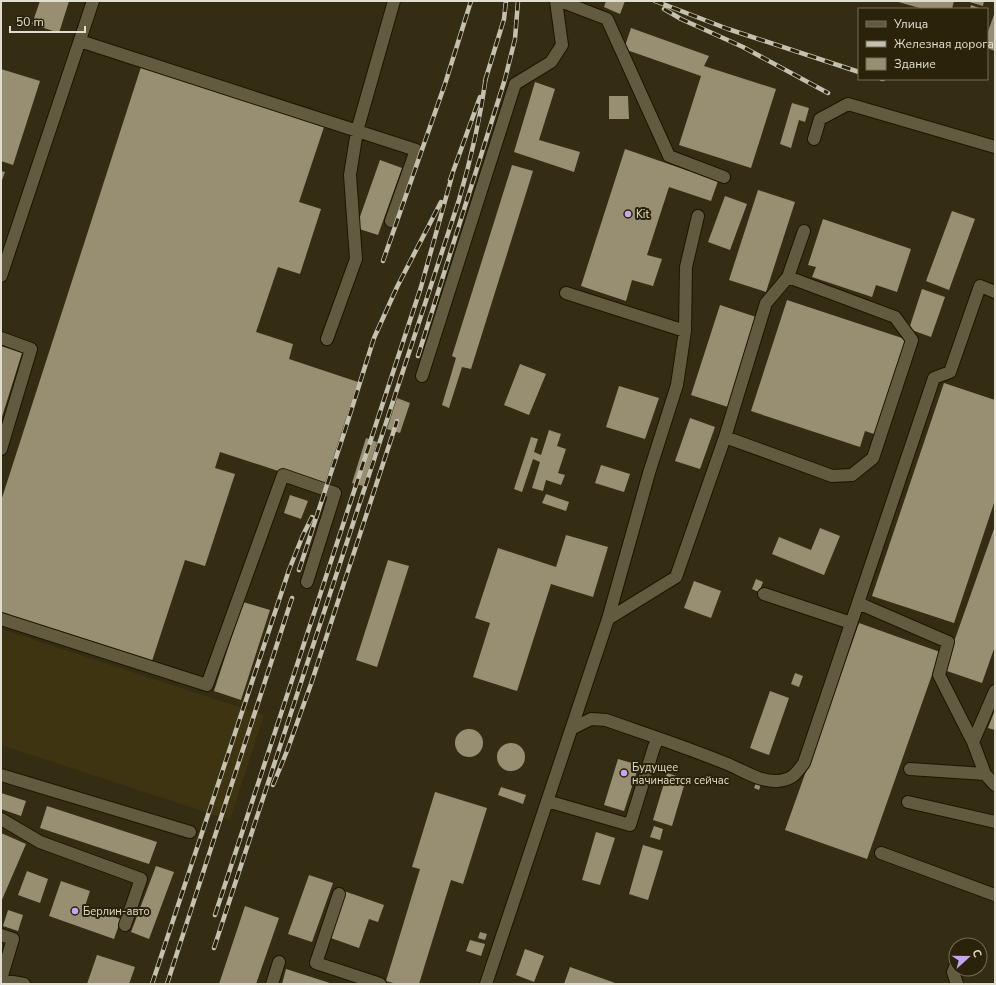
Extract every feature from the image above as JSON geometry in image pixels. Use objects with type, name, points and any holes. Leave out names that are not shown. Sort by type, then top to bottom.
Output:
[{"type":"lane","points":[[1,276],[93,1]]},
{"type":"lane","points":[[327,339],[356,259],[350,175],[357,131],[394,1]]},
{"type":"lane","points":[[422,376],[515,84],[551,62],[562,45],[556,1]]},
{"type":"lane","points":[[560,1],[607,19],[669,156],[724,177]]},
{"type":"lane","points":[[80,41],[416,150],[391,221]]},
{"type":"lane","points":[[814,139],[820,119],[848,104],[995,147]]},
{"type":"lane","points":[[486,984],[573,728],[608,619],[649,473],[677,386],[685,331],[686,267],[698,216]]},
{"type":"lane","points":[[608,619],[676,577],[725,437],[766,304],[788,277],[804,231]]},
{"type":"lane","points":[[725,437],[832,476],[852,475],[873,458],[912,340],[895,317],[788,277]]},
{"type":"lane","points":[[573,728],[591,719],[606,720],[725,762],[760,778],[776,781],[786,780],[796,774],[804,763],[934,378],[950,372],[980,286],[995,292]]},
{"type":"lane","points":[[566,293],[685,331]]},
{"type":"lane","points":[[1,338],[31,349],[1,448]]},
{"type":"lane","points":[[1,619],[207,685],[283,475],[335,493],[307,582]]},
{"type":"lane","points":[[764,594],[851,624]]},
{"type":"lane","points":[[858,603],[948,642],[939,675],[973,742],[985,774],[995,785]]},
{"type":"lane","points":[[973,742],[995,691]]},
{"type":"lane","points":[[548,801],[630,825],[654,747],[658,739]]},
{"type":"lane","points":[[910,769],[985,774]]},
{"type":"lane","points":[[1,775],[190,832]]},
{"type":"lane","points":[[908,802],[995,822]]},
{"type":"lane","points":[[1,818],[40,842],[141,879],[125,925]]},
{"type":"lane","points":[[881,853],[995,895]]},
{"type":"lane","points":[[339,894],[316,963],[380,984]]},
{"type":"lane","points":[[1,935],[13,939],[1,979],[24,984]]},
{"type":"lane","points":[[272,984],[279,962]]},
{"type":"shaded area","points":[[1,629],[264,715],[230,820],[1,745]]},
{"type":"building","points":[[40,1],[69,1],[59,33],[32,24]]},
{"type":"building","points":[[606,1],[625,1],[620,14],[604,7]]},
{"type":"building","points":[[895,1],[954,1],[952,8],[920,8]]},
{"type":"building","points":[[966,1],[984,1],[983,6]]},
{"type":"building","points":[[971,5],[979,8],[970,8]]},
{"type":"building","points":[[995,12],[995,51],[988,48],[988,31]]},
{"type":"building","points":[[631,28],[709,56],[704,66],[776,89],[751,168],[679,145],[701,76],[624,49]]},
{"type":"building","points":[[141,67],[324,127],[299,202],[321,209],[300,274],[278,267],[256,332],[293,344],[289,359],[358,382],[324,486],[220,452],[215,468],[235,474],[205,566],[185,560],[151,664],[1,616],[1,501]]},
{"type":"building","points":[[1,69],[40,81],[13,165],[1,161]]},
{"type":"building","points":[[535,82],[555,89],[539,140],[580,152],[574,172],[514,152]]},
{"type":"building","points":[[609,96],[628,96],[629,119],[609,119]]},
{"type":"building","points":[[792,103],[809,108],[805,122],[799,120],[791,148],[780,144]]},
{"type":"building","points":[[625,149],[718,181],[711,201],[669,187],[647,255],[662,259],[653,286],[632,280],[626,301],[581,286]]},
{"type":"building","points":[[380,160],[402,168],[378,235],[356,228]]},
{"type":"building","points":[[512,165],[533,171],[471,369],[462,367],[449,408],[442,405],[456,358],[452,356]]},
{"type":"building","points":[[1,171],[5,172],[1,183]]},
{"type":"building","points":[[758,190],[795,202],[766,292],[729,280]]},
{"type":"building","points":[[725,196],[747,204],[730,250],[708,242]]},
{"type":"building","points":[[952,211],[975,219],[949,290],[926,281]]},
{"type":"building","points":[[823,219],[911,249],[897,292],[876,285],[872,297],[812,277],[816,267],[808,265]]},
{"type":"building","points":[[922,289],[945,297],[931,337],[909,329]]},
{"type":"building","points":[[787,300],[908,340],[877,435],[865,431],[860,447],[751,411]]},
{"type":"building","points":[[720,305],[756,317],[728,407],[691,395]]},
{"type":"building","points":[[1,346],[22,353],[1,420]]},
{"type":"building","points":[[520,364],[546,374],[529,415],[504,405]]},
{"type":"building","points":[[944,383],[995,400],[995,500],[954,623],[872,596]]},
{"type":"building","points":[[619,386],[659,398],[645,439],[606,427]]},
{"type":"building","points":[[397,398],[410,403],[400,433],[387,429]]},
{"type":"building","points":[[690,418],[715,427],[700,469],[675,461]]},
{"type":"building","points":[[549,430],[561,434],[557,446],[566,449],[558,473],[565,475],[561,485],[546,480],[543,491],[532,488],[540,462],[533,459],[522,492],[514,489],[531,437],[538,439],[534,452],[541,455]]},
{"type":"building","points":[[366,438],[377,442],[363,486],[352,483]]},
{"type":"building","points":[[601,465],[630,474],[624,492],[595,483]]},
{"type":"building","points":[[546,494],[569,502],[566,511],[542,503]]},
{"type":"building","points":[[290,495],[308,501],[301,519],[284,513]]},
{"type":"building","points":[[995,526],[995,646],[982,683],[944,670]]},
{"type":"building","points":[[820,528],[840,536],[824,575],[772,554],[779,537],[811,550]]},
{"type":"building","points":[[566,535],[608,547],[593,597],[551,584],[517,691],[473,677],[490,623],[475,618],[498,548],[556,567]]},
{"type":"building","points":[[388,560],[409,566],[377,667],[356,660]]},
{"type":"building","points":[[756,579],[763,582],[759,592],[752,589]]},
{"type":"building","points":[[694,581],[721,591],[711,618],[684,608]]},
{"type":"building","points":[[243,602],[270,610],[241,700],[214,691]]},
{"type":"building","points":[[859,623],[940,652],[867,859],[785,830]]},
{"type":"building","points":[[795,673],[803,676],[799,687],[791,684]]},
{"type":"building","points":[[770,691],[789,698],[769,755],[750,748]]},
{"type":"building","points":[[995,710],[995,730],[988,728]]},
{"type":"building","points":[[469,729],[475,730],[479,733],[482,737],[482,749],[479,753],[475,756],[469,757],[463,756],[459,753],[456,749],[455,743],[456,737],[459,733],[463,730]]},
{"type":"building","points":[[511,743],[517,744],[521,747],[524,751],[524,763],[521,767],[517,770],[511,771],[505,770],[501,767],[498,763],[497,757],[498,751],[501,747],[505,744]]},
{"type":"building","points":[[618,759],[639,765],[624,811],[604,805]]},
{"type":"building","points":[[667,773],[686,779],[672,826],[653,820]]},
{"type":"building","points":[[756,783],[761,784],[759,790],[754,788]]},
{"type":"building","points":[[501,787],[526,795],[523,804],[498,795]]},
{"type":"building","points":[[435,792],[487,808],[463,884],[451,880],[419,984],[397,984],[386,981],[420,869],[412,867]]},
{"type":"building","points":[[1,793],[26,801],[21,816],[1,809]]},
{"type":"building","points":[[47,806],[157,842],[149,864],[40,828]]},
{"type":"building","points":[[654,826],[663,829],[660,840],[650,837]]},
{"type":"building","points":[[596,832],[615,838],[600,885],[582,880]]},
{"type":"building","points":[[1,833],[26,844],[1,902]]},
{"type":"building","points":[[643,845],[663,851],[648,900],[629,894]]},
{"type":"building","points":[[156,866],[174,872],[149,939],[131,932]]},
{"type":"building","points":[[27,871],[48,879],[40,903],[18,895]]},
{"type":"building","points":[[309,875],[333,883],[312,942],[288,934]]},
{"type":"building","name":"Берлин-авто","points":[[61,881],[90,891],[85,906],[121,919],[114,939],[49,916]]},
{"type":"building","points":[[344,891],[384,905],[378,922],[369,919],[359,948],[328,937]]},
{"type":"building","points":[[245,906],[279,918],[256,984],[219,984]]},
{"type":"building","points":[[8,910],[23,915],[18,931],[3,926]]},
{"type":"building","points":[[480,932],[487,934],[485,940],[478,938]]},
{"type":"building","points":[[470,940],[485,944],[481,956],[466,951]]},
{"type":"building","points":[[525,949],[544,956],[534,982],[516,975]]},
{"type":"building","points":[[97,955],[135,967],[129,984],[87,984]]},
{"type":"building","points":[[570,967],[618,984],[564,984]]},
{"type":"building","points":[[286,969],[333,984],[282,984]]},
{"type":"railway","points":[[383,261],[445,84],[471,1]]},
{"type":"railway","points":[[485,81],[504,19],[506,1]]},
{"type":"railway","points":[[418,356],[505,79],[515,39],[518,1]]},
{"type":"railway","points":[[655,1],[728,29],[858,72]]},
{"type":"railway","points":[[664,9],[681,19],[743,47],[828,93]]},
{"type":"railway","points":[[214,948],[459,200],[475,139],[486,77]]},
{"type":"railway","points":[[450,180],[480,97]]},
{"type":"railway","points":[[215,915],[421,287],[452,176]]},
{"type":"railway","points":[[299,570],[374,338],[397,287],[441,202]]},
{"type":"railway","points":[[273,785],[311,684],[397,421]]},
{"type":"railway","points":[[152,984],[289,570],[312,517]]},
{"type":"railway","points":[[167,984],[292,598]]},
{"type":"place","name":"Kit","points":[[628,214]]},
{"type":"place","name":"Будущее начинается сейчас","points":[[624,773]]},
{"type":"place","name":"Берлин-авто","points":[[75,911]]}]
